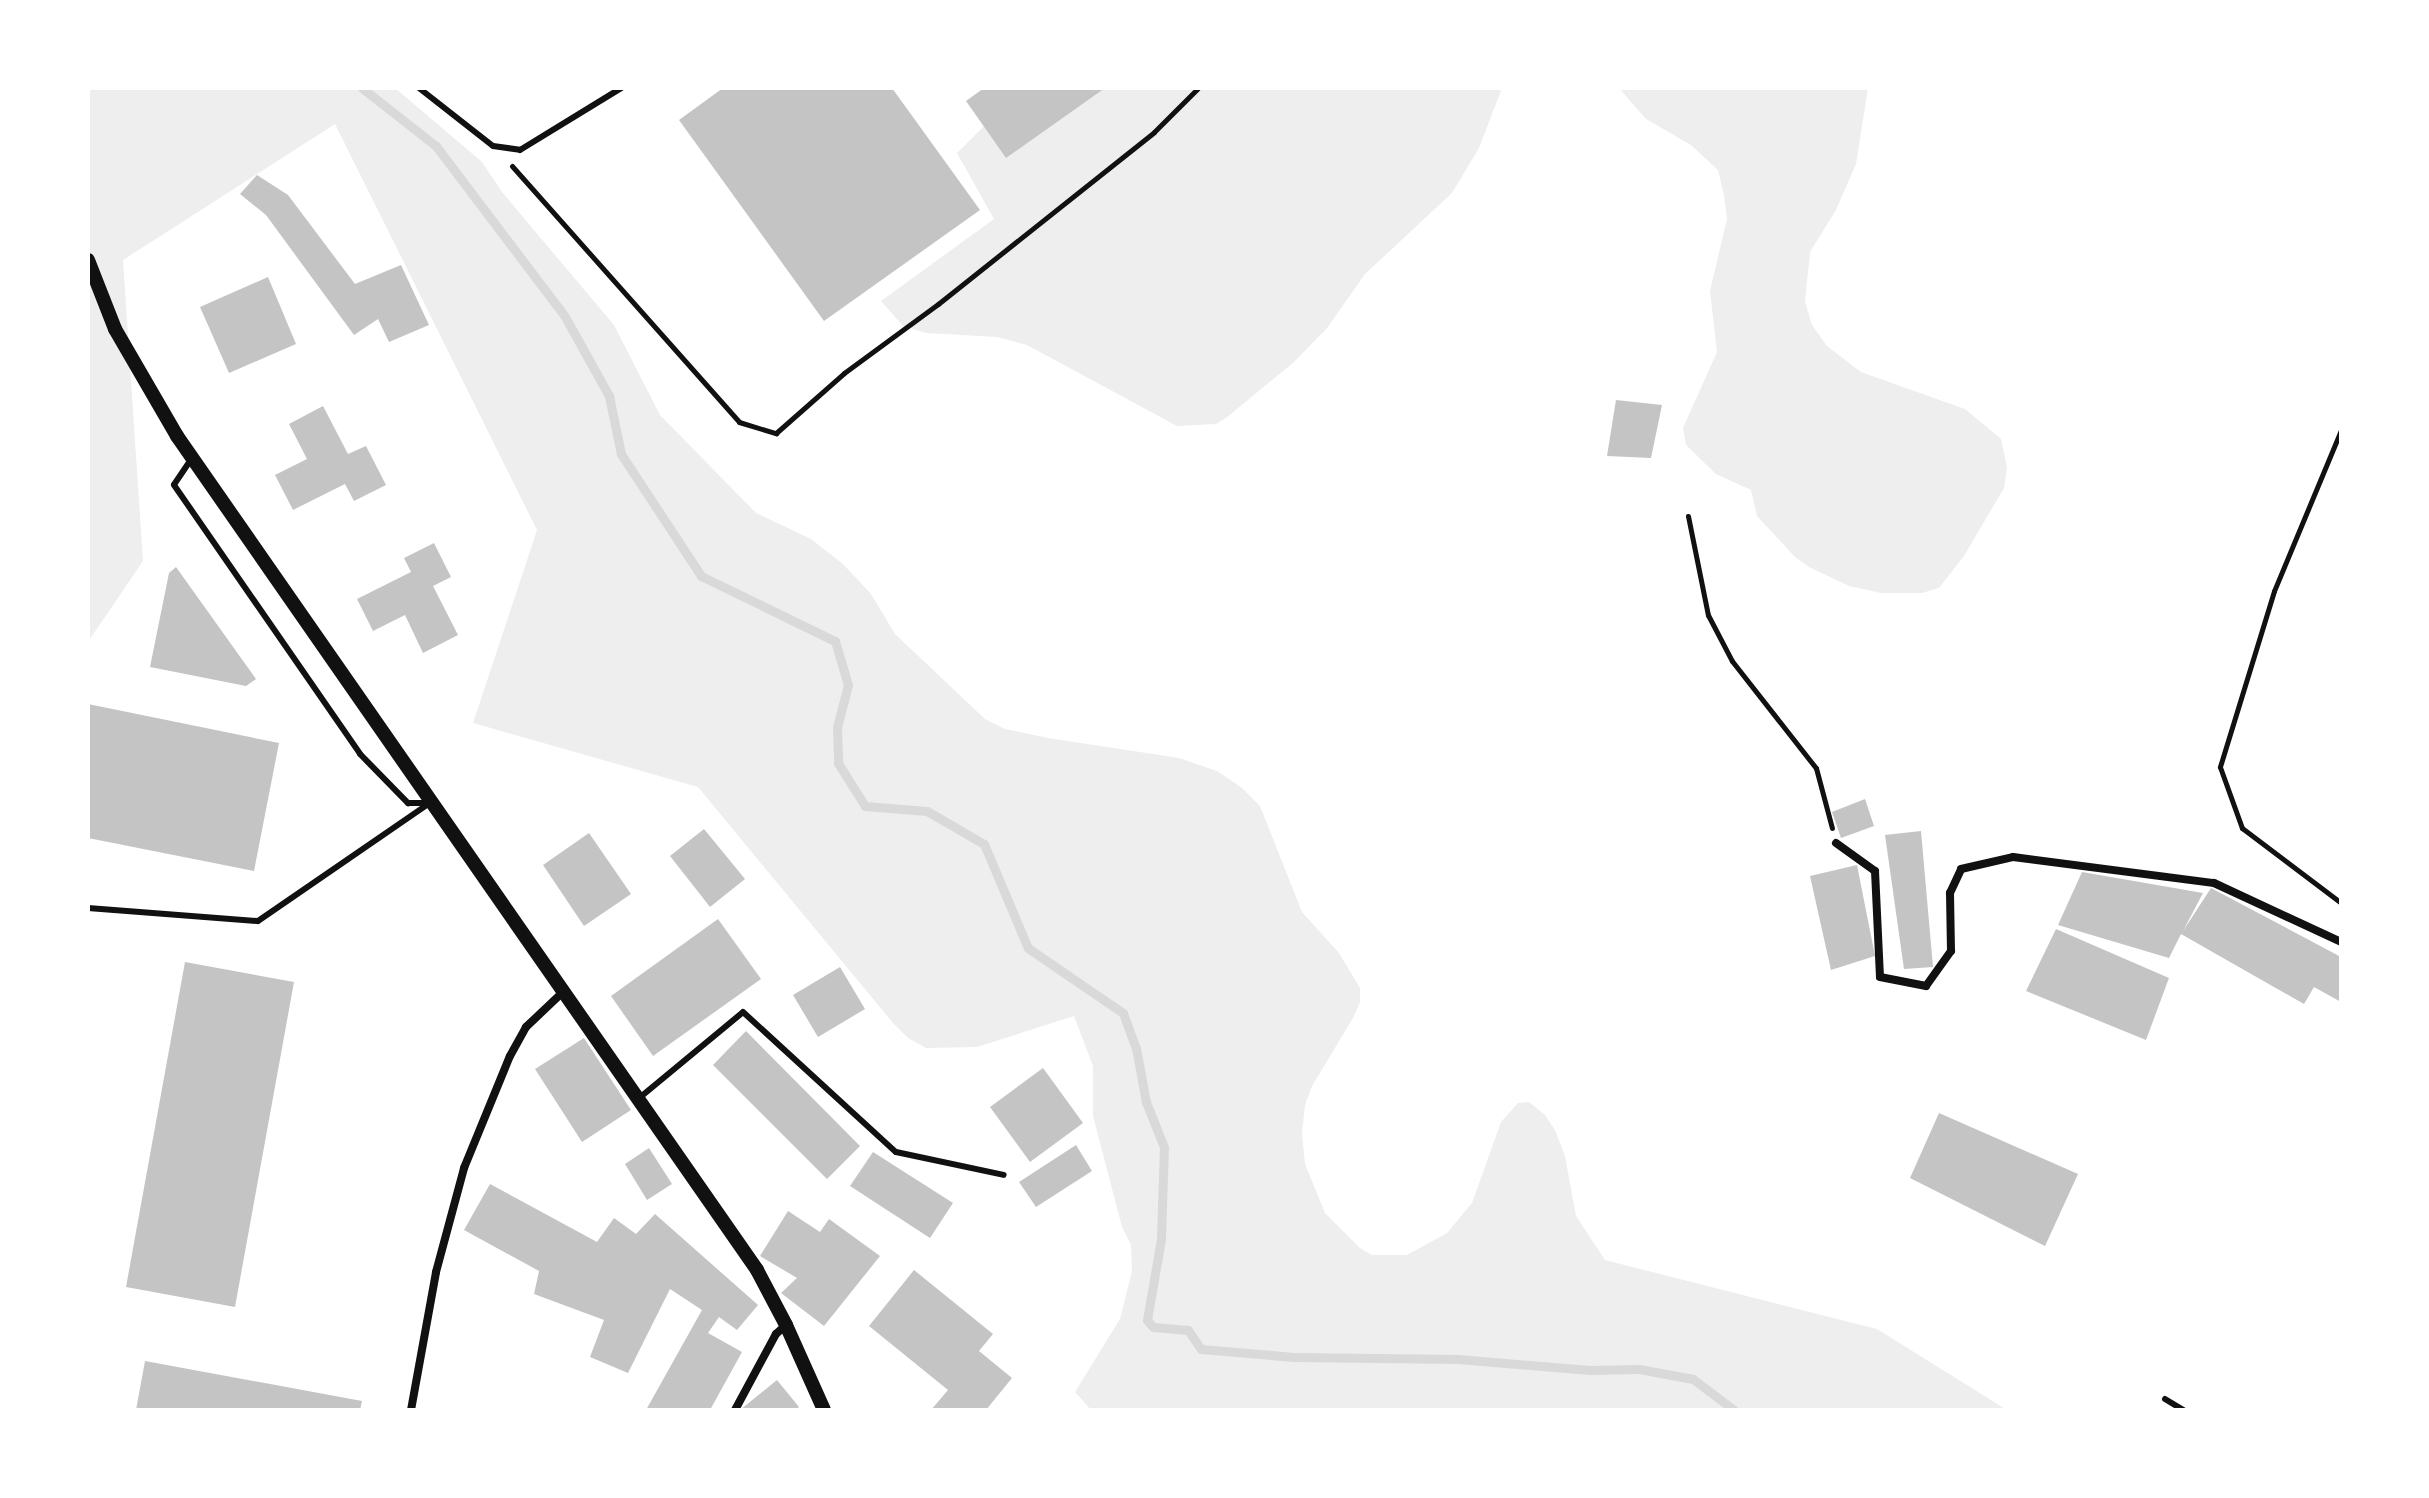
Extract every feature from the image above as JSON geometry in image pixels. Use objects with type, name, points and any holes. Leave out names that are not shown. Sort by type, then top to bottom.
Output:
[{"type":"street","points":[[88,260],[115,329],[192,458],[757,1270],[786,1325],[824,1410]]},
{"type":"street","points":[[1836,843],[1875,871],[1880,977],[1926,986],[1951,951],[1950,893],[1961,869],[2013,857],[2214,883],[2341,942]]},
{"type":"street","points":[[411,1410],[436,1272],[464,1168],[510,1056],[526,1027],[563,992]]},
{"type":"street","points":[[735,1410],[776,1334],[786,1325]]},
{"type":"lane","points":[[419,88],[493,146],[520,150],[621,88]]},
{"type":"lane","points":[[192,458],[174,485],[360,754],[408,803],[430,803]]},
{"type":"lane","points":[[88,908],[258,921],[430,803]]},
{"type":"lane","points":[[638,1099],[743,1012],[896,1152],[1004,1175]]},
{"type":"lane","points":[[2165,1399],[2183,1410]]},
{"type":"path","points":[[493,146],[739,422],[776,433],[844,373],[938,304],[1154,132],[1198,88]]},
{"type":"path","points":[[2341,430],[2274,591],[2220,767],[2242,828],[2341,903]]},
{"type":"path","points":[[1688,516],[1708,615],[1732,661],[1816,768],[1836,843]]},
{"type":"shaded area","points":[[88,88],[395,88],[482,162],[502,192],[614,325],[660,415],[756,513],[811,539],[843,564],[871,594],[895,634],[985,719],[1005,729],[1048,738],[1179,758],[1217,771],[1242,788],[1260,806],[1302,912],[1339,953],[1360,988],[1360,1002],[1353,1018],[1312,1086],[1305,1105],[1302,1133],[1305,1164],[1325,1213],[1360,1248],[1372,1255],[1407,1255],[1447,1233],[1472,1203],[1501,1122],[1518,1103],[1529,1102],[1545,1115],[1555,1130],[1565,1156],[1576,1216],[1605,1260],[1877,1329],[2007,1410],[1091,1410],[1075,1392],[1120,1319],[1132,1271],[1131,1245],[1122,1227],[1093,1116],[1093,1066],[1074,1016],[977,1047],[926,1048],[908,1038],[893,1023],[698,787],[473,723],[537,530],[335,124],[123,260],[143,561],[88,642]]},
{"type":"shaded area","points":[[1022,88],[1502,88],[1479,148],[1452,193],[1365,274],[1327,328],[1294,362],[1226,418],[1216,424],[1177,426],[1027,345],[997,337],[926,333],[903,326],[881,301],[994,219],[957,153]]},
{"type":"shaded area","points":[[1619,88],[1868,88],[1856,164],[1836,210],[1810,252],[1805,302],[1812,325],[1827,346],[1861,372],[1965,409],[2001,439],[2007,467],[2004,488],[1964,556],[1939,588],[1922,593],[1881,593],[1849,586],[1809,567],[1795,557],[1757,516],[1751,490],[1716,474],[1686,445],[1683,428],[1717,352],[1710,291],[1727,219],[1724,195],[1718,170],[1691,145],[1646,119]]},
{"type":"building","points":[[723,88],[892,88],[980,210],[824,321],[679,120]]},
{"type":"building","points":[[984,88],[1105,88],[1006,158],[966,101]]},
{"type":"building","points":[[257,175],[288,195],[355,284],[401,265],[429,325],[389,342],[378,319],[354,335],[266,215],[240,194]]},
{"type":"building","points":[[268,277],[296,344],[229,373],[200,307]]},
{"type":"building","points":[[1616,400],[1662,405],[1651,458],[1607,456]]},
{"type":"building","points":[[323,406],[348,454],[366,446],[386,485],[354,501],[345,484],[293,510],[275,475],[307,459],[289,424]]},
{"type":"building","points":[[434,543],[451,577],[433,586],[458,635],[423,653],[405,615],[373,631],[357,599],[411,572],[404,558]]},
{"type":"building","points":[[176,567],[256,679],[246,686],[150,667],[169,573]]},
{"type":"building","points":[[88,704],[279,743],[254,871],[88,838]]},
{"type":"building","points":[[1865,799],[1874,826],[1841,838],[1832,812]]},
{"type":"building","points":[[704,829],[745,879],[710,907],[670,856]]},
{"type":"building","points":[[1921,831],[1933,967],[1904,969],[1885,835]]},
{"type":"building","points":[[589,833],[631,894],[584,926],[543,865]]},
{"type":"building","points":[[1857,865],[1875,956],[1831,970],[1810,876]]},
{"type":"building","points":[[2082,872],[2203,893],[2183,931],[2211,888],[2341,957],[2341,1002],[2314,987],[2304,1004],[2181,934],[2169,958],[2058,925]]},
{"type":"building","points":[[718,919],[761,979],[653,1056],[611,996]]},
{"type":"building","points":[[2056,929],[2169,978],[2146,1040],[2026,991]]},
{"type":"building","points":[[185,962],[294,982],[235,1307],[126,1287]]},
{"type":"building","points":[[840,967],[865,1009],[818,1037],[793,995]]},
{"type":"building","points":[[746,1031],[860,1146],[827,1179],[713,1065]]},
{"type":"building","points":[[584,1038],[631,1110],[582,1142],[535,1069]]},
{"type":"building","points":[[1043,1068],[1083,1123],[1030,1162],[990,1107]]},
{"type":"building","points":[[1939,1113],[2078,1174],[2045,1246],[1910,1178]]},
{"type":"building","points":[[1076,1145],[1092,1171],[1036,1207],[1019,1182]]},
{"type":"building","points":[[649,1148],[672,1184],[647,1200],[625,1164]]},
{"type":"building","points":[[873,1152],[953,1203],[930,1238],[850,1186]]},
{"type":"building","points":[[490,1184],[597,1242],[614,1218],[636,1234],[655,1214],[758,1305],[737,1330],[719,1317],[708,1333],[742,1352],[710,1410],[646,1410],[702,1310],[670,1289],[628,1373],[590,1357],[604,1320],[534,1294],[539,1271],[464,1230]]},
{"type":"building","points":[[788,1211],[820,1232],[829,1219],[880,1256],[824,1326],[781,1293],[797,1278],[760,1256]]},
{"type":"building","points":[[914,1270],[993,1334],[979,1351],[1012,1378],[986,1410],[931,1410],[948,1390],[869,1326]]},
{"type":"building","points":[[145,1361],[362,1401],[360,1410],[136,1410]]},
{"type":"building","points":[[777,1380],[799,1407],[795,1410],[740,1410]]},
{"type":"waterway","points":[[362,88],[436,146],[564,315],[609,396],[621,454],[701,576],[835,641],[848,685],[837,727],[838,763],[865,806],[927,811],[984,844],[1028,948],[1123,1013],[1136,1048],[1146,1102],[1164,1147],[1161,1239],[1147,1320],[1153,1327],[1188,1330],[1201,1349],[1294,1357],[1458,1359],[1590,1370],[1639,1369],[1693,1379],[1734,1410]]}]
